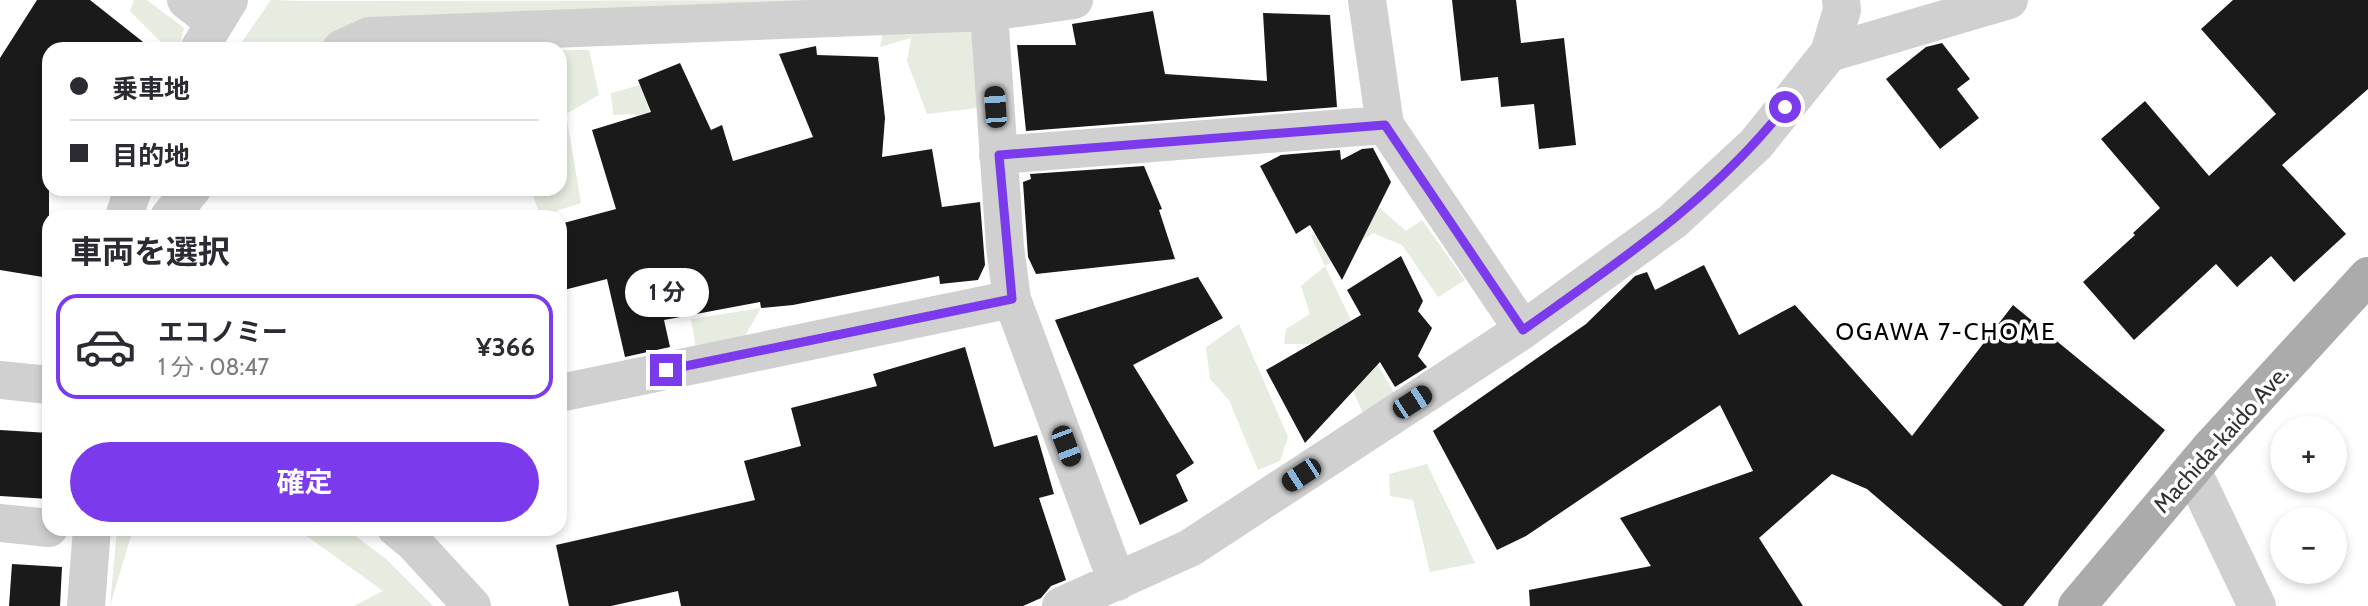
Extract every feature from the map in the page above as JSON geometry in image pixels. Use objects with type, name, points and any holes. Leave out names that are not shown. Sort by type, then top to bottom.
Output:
[{"type":"main road","name":"Machida-kaido Ave.","points":[[2077,606],[2192,470],[2368,276]]},
{"type":"street","points":[[356,42],[369,36],[989,12],[1073,0]]},
{"type":"street","points":[[1367,0],[1385,125],[1523,330]]},
{"type":"street","points":[[1061,606],[1190,548],[1523,330],[1674,221],[1756,144],[1829,52],[1842,10],[1841,0]]},
{"type":"street","points":[[1829,52],[2009,0]]},
{"type":"street","points":[[989,12],[1012,299],[1117,582]]},
{"type":"street","points":[[999,155],[1385,125]]},
{"type":"street","points":[[175,210],[186,196]]},
{"type":"street","points":[[567,392],[1012,299]]},
{"type":"street","points":[[0,380],[42,384]]},
{"type":"street","points":[[2192,470],[2257,606]]},
{"type":"street","points":[[0,523],[42,527]]},
{"type":"street","points":[[80,536],[86,606]]},
{"type":"street","points":[[406,536],[472,606]]},
{"type":"shaded area","points":[[134,0],[147,0],[184,28],[181,42],[161,42],[130,11]]},
{"type":"shaded area","points":[[271,0],[889,0],[422,42],[242,42]]},
{"type":"shaded area","points":[[971,26],[978,108],[927,114],[907,61],[911,38],[880,47],[884,27]]},
{"type":"shaded area","points":[[567,50],[589,50],[599,95],[567,113]]},
{"type":"shaded area","points":[[640,85],[670,168],[660,174],[635,114],[613,115],[611,93]]},
{"type":"shaded area","points":[[567,120],[581,203],[559,210],[538,210],[533,196],[567,196]]},
{"type":"shaded area","points":[[1372,201],[1406,231],[1422,220],[1465,280],[1438,297],[1402,245],[1373,233],[1325,266],[1311,236]]},
{"type":"shaded area","points":[[1325,266],[1351,320],[1398,399],[1363,413],[1332,344],[1284,344],[1286,329],[1310,314],[1301,286]]},
{"type":"shaded area","points":[[761,308],[741,343],[696,348],[691,319]]},
{"type":"shaded area","points":[[1239,324],[1288,437],[1280,461],[1258,470],[1229,400],[1210,379],[1206,347]]},
{"type":"shaded area","points":[[1427,464],[1475,563],[1430,572],[1413,500],[1390,496],[1389,474]]},
{"type":"shaded area","points":[[116,536],[131,536],[110,606]]},
{"type":"shaded area","points":[[307,536],[355,536],[385,558],[433,606],[354,606],[383,591]]},
{"type":"building","points":[[37,0],[90,0],[143,42],[42,42],[42,196],[49,196],[49,210],[42,210],[42,277],[0,270],[0,58]]},
{"type":"building","points":[[1452,0],[1516,0],[1521,43],[1564,38],[1576,145],[1539,149],[1534,104],[1501,107],[1498,77],[1461,81]]},
{"type":"building","points":[[2233,0],[2368,0],[2368,89],[2282,165],[2346,234],[2294,282],[2271,256],[2237,287],[2216,264],[2134,340],[2083,282],[2135,235],[2133,233],[2160,208],[2101,139],[2145,101],[2209,176],[2276,114],[2201,29]]},
{"type":"building","points":[[1153,11],[1165,74],[1267,81],[1263,13],[1330,15],[1337,107],[1026,131],[1017,45],[1076,45],[1072,24]]},
{"type":"building","points":[[1942,43],[1970,79],[1957,89],[1979,118],[1940,149],[1886,79],[1926,47]]},
{"type":"building","points":[[816,46],[817,55],[878,57],[885,118],[882,157],[932,149],[942,207],[980,202],[985,265],[978,280],[940,284],[939,276],[793,305],[761,308],[760,302],[664,320],[670,347],[625,357],[607,279],[567,289],[567,222],[616,209],[592,130],[651,112],[638,80],[680,63],[711,130],[722,125],[733,161],[813,137],[779,54]]},
{"type":"building","points":[[1373,148],[1391,182],[1342,280],[1310,225],[1296,234],[1260,166],[1281,155],[1340,150],[1341,160],[1362,149]]},
{"type":"building","points":[[1144,166],[1162,209],[1159,210],[1175,259],[1036,274],[1028,257],[1023,182],[1031,179],[1030,174]]},
{"type":"building","points":[[1401,256],[1423,301],[1418,311],[1432,328],[1418,356],[1427,367],[1395,387],[1380,362],[1305,443],[1266,370],[1361,315],[1347,290]]},
{"type":"building","points":[[1704,265],[1739,335],[1795,305],[1912,436],[2013,305],[2165,430],[2023,606],[2003,606],[1867,489],[1832,474],[1759,538],[1803,606],[1530,606],[1529,590],[1651,566],[1620,518],[1753,471],[1720,405],[1526,536],[1497,550],[1433,431],[1586,324],[1635,276],[1647,272],[1655,290]]},
{"type":"building","points":[[1198,277],[1223,318],[1133,365],[1194,463],[1176,475],[1188,501],[1140,525],[1055,320]]},
{"type":"building","points":[[965,347],[994,447],[1037,435],[1054,494],[1039,498],[1066,580],[1051,586],[1041,598],[1023,606],[681,606],[678,591],[611,606],[569,606],[556,545],[755,500],[744,461],[801,446],[791,408],[877,386],[873,374]]},
{"type":"building","points":[[0,430],[42,433],[42,499],[0,496]]},
{"type":"building","points":[[12,564],[62,567],[60,606],[9,606]]},
{"type":"district","name":"OGAWA 7-CHOME","points":[[1946,331]]},
{"type":"route","points":[[666,370],[1012,299],[1005,247],[999,155],[1385,125],[1523,330],[1674,221],[1756,144],[1785,107]]}]
